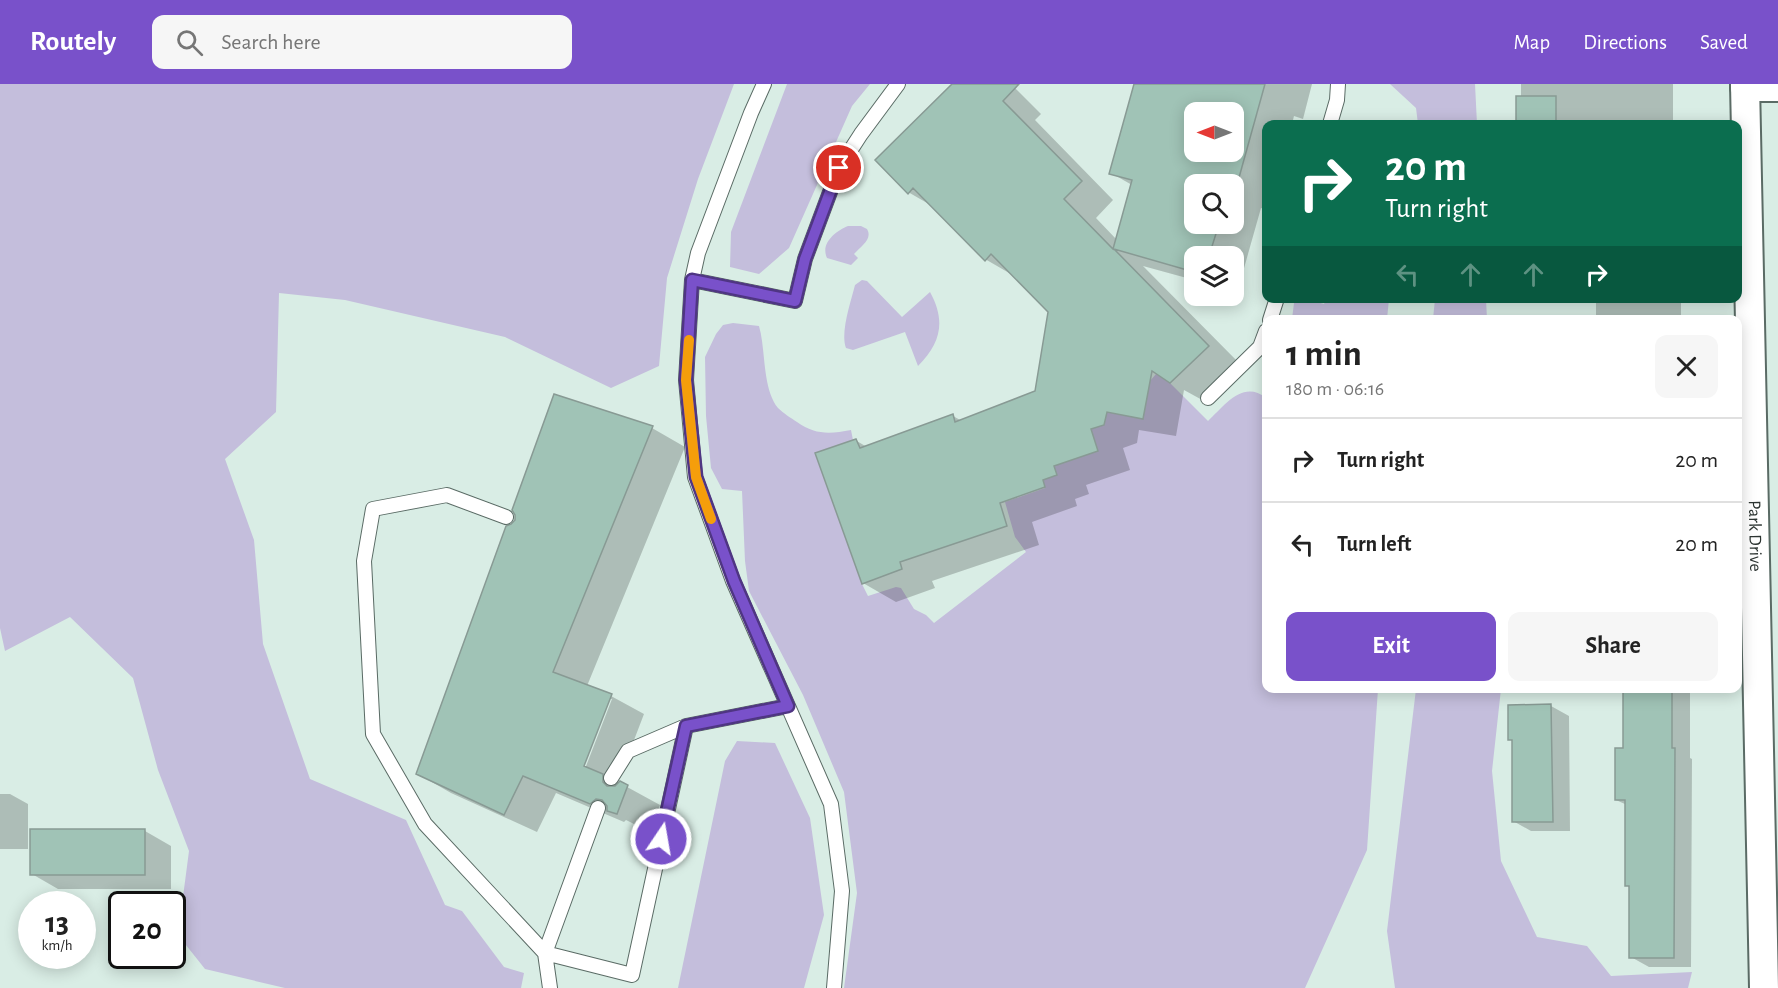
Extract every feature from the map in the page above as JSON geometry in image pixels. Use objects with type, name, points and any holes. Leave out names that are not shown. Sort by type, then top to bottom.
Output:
[{"type":"street","points":[[1745,86],[1778,87]]},
{"type":"street","name":"Park Drive","points":[[1745,86],[1764,988]]},
{"type":"lane","points":[[764,84],[698,253],[692,280],[686,380],[696,477],[734,581],[831,804],[842,891],[834,988]]},
{"type":"lane","points":[[692,280],[795,301],[805,259],[839,168],[898,84]]},
{"type":"lane","points":[[1331,120],[1338,84]]},
{"type":"lane","points":[[1208,398],[1262,349]]},
{"type":"lane","points":[[506,517],[447,495],[373,509],[363,561],[373,734],[425,824],[545,953],[632,975],[686,726]]},
{"type":"lane","points":[[611,778],[628,751],[686,726],[788,706]]},
{"type":"lane","points":[[550,988],[545,953],[598,808]]},
{"type":"shaded area","points":[[0,84],[734,84],[698,179],[667,278],[659,366],[611,388],[505,337],[345,300],[279,293],[276,412],[225,459],[254,540],[263,644],[310,779],[406,820],[445,905],[462,911],[504,967],[524,973],[521,988],[285,988],[205,969],[186,945],[186,891],[184,891],[189,851],[158,770],[133,678],[70,617],[5,651],[0,628]]},
{"type":"shaded area","points":[[787,84],[870,84],[852,106],[789,248],[759,274],[730,267],[731,232]]},
{"type":"shaded area","points":[[1390,84],[1475,84],[1477,120],[1418,120],[1416,108]]},
{"type":"shaded area","points":[[848,226],[861,226],[867,229],[868,233],[865,242],[854,254],[858,258],[851,265],[827,258],[825,253],[830,238]]},
{"type":"shaded area","points":[[862,280],[867,281],[902,317],[930,292],[938,313],[939,331],[932,349],[918,366],[905,332],[853,350],[846,348],[844,334],[849,308],[855,285]]},
{"type":"shaded area","points":[[1294,303],[1389,303],[1387,315],[1292,315]]},
{"type":"shaded area","points":[[1435,303],[1486,303],[1487,315],[1433,315]]},
{"type":"shaded area","points":[[733,323],[759,326],[769,390],[780,410],[816,431],[829,433],[851,430],[853,440],[815,453],[862,584],[868,596],[896,587],[901,588],[914,609],[926,615],[934,623],[1026,552],[1015,537],[1005,502],[1045,488],[1043,480],[1057,475],[1054,466],[1098,451],[1091,429],[1104,425],[1107,412],[1143,418],[1150,381],[1156,374],[1170,383],[1208,421],[1227,402],[1242,393],[1249,391],[1262,396],[1262,693],[1378,693],[1367,850],[1305,988],[844,988],[857,893],[844,792],[803,695],[749,591],[745,561],[742,491],[722,489],[711,468],[706,416],[705,357],[723,325]]},
{"type":"shaded area","points":[[1416,693],[1501,693],[1492,771],[1501,861],[1537,937],[1587,946],[1611,976],[1692,972],[1688,988],[1395,988],[1387,931]]},
{"type":"shaded area","points":[[737,741],[775,743],[810,818],[824,915],[804,988],[678,988],[725,761]]},
{"type":"building","points":[[952,84],[1019,84],[1003,101],[1082,181],[1064,199],[1113,249],[1132,180],[1109,174],[1134,84],[1265,84],[1244,160],[1244,102],[1184,102],[1184,162],[1243,162],[1240,174],[1184,174],[1184,234],[1216,234],[1212,246],[1184,246],[1184,269],[1114,249],[1209,346],[1170,383],[1152,371],[1143,419],[1107,412],[1104,425],[1091,429],[1098,451],[1054,466],[1057,475],[1043,480],[1045,487],[1000,503],[1007,526],[900,562],[902,569],[862,584],[815,453],[856,439],[860,448],[953,414],[955,422],[1035,391],[1048,312],[991,254],[985,261],[913,188],[908,194],[875,160]]},
{"type":"building","points":[[1516,96],[1556,96],[1556,120],[1516,120]]},
{"type":"building","points":[[554,394],[653,426],[553,672],[612,694],[584,766],[603,774],[603,782],[607,786],[615,786],[620,781],[628,785],[617,814],[607,811],[607,806],[602,800],[596,799],[590,804],[523,776],[504,815],[416,774],[506,526],[515,520],[512,510]]},
{"type":"building","points":[[1623,693],[1672,693],[1672,748],[1675,748],[1674,958],[1629,958],[1629,886],[1625,886],[1625,800],[1615,800],[1615,748],[1623,748]]},
{"type":"building","points":[[1551,704],[1553,822],[1512,822],[1512,740],[1508,740],[1508,705]]},
{"type":"building","points":[[30,829],[145,829],[145,875],[30,875]]},
{"type":"slow traffic","points":[[689,340],[686,380],[696,477],[711,519]]},
{"type":"route","points":[[661,839],[686,726],[788,706],[734,581],[696,477],[686,380],[692,280],[795,301],[805,259],[839,168]]}]
